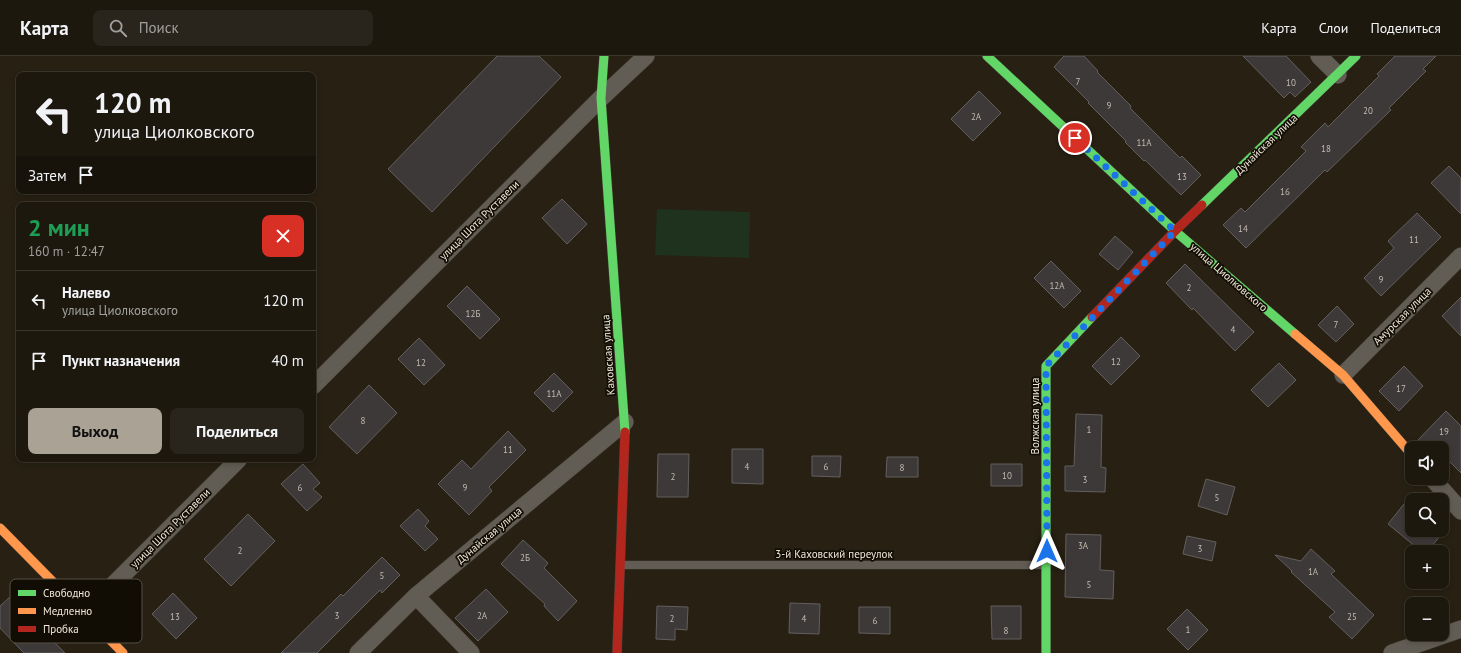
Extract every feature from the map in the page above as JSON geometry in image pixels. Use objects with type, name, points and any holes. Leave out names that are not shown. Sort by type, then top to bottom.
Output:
[{"type":"street","name":"Каховская улица","points":[[604,56],[601,98],[626,422],[616,653]]},
{"type":"street","name":"улица Шота Руставели","points":[[316,383],[601,98],[646,56]]},
{"type":"street","name":"улица Циолковского","points":[[987,56],[1175,231],[1343,375],[1405,447]]},
{"type":"street","points":[[1319,56],[1338,75]]},
{"type":"street","name":"Дунайская улица","points":[[1175,231],[1356,56]]},
{"type":"street","name":"Волжская улица","points":[[1046,653],[1046,366],[1175,231]]},
{"type":"street","name":"Амурская улица","points":[[1343,375],[1461,256]]},
{"type":"street","name":"Дунайская улица","points":[[358,653],[416,596],[626,422]]},
{"type":"street","name":"улица Шота Руставели","points":[[119,579],[236,462]]},
{"type":"street","points":[[1438,485],[1461,511]]},
{"type":"street","points":[[0,528],[50,579]]},
{"type":"street","points":[[416,596],[471,653]]},
{"type":"street","points":[[1392,653],[1461,629]]},
{"type":"street","points":[[113,643],[123,653]]},
{"type":"lane","name":"3-й Каховский переулок","points":[[621,565],[1047,566]]},
{"type":"green space","points":[[657,209],[750,212],[749,258],[655,255]]},
{"type":"building","points":[[497,56],[539,56],[561,77],[432,212],[388,169]]},
{"type":"building","points":[[1064,56],[1084,56],[1098,71],[1097,72],[1131,106],[1130,108],[1180,158],[1182,156],[1201,175],[1181,195],[1125,142],[1126,141],[1054,67]]},
{"type":"building","points":[[1243,56],[1286,56],[1311,82],[1295,97],[1290,92],[1284,98]]},
{"type":"building","points":[[1395,56],[1436,56],[1423,69],[1426,71],[1389,108],[1391,110],[1327,172],[1325,170],[1246,248],[1223,225],[1241,208],[1245,212],[1306,151],[1301,147],[1325,123],[1328,127],[1379,76],[1377,74]]},
{"type":"building","points":[[979,91],[1001,113],[973,141],[951,119]]},
{"type":"building","points":[[1449,166],[1461,178],[1461,214],[1431,183]]},
{"type":"building","points":[[562,199],[587,224],[567,244],[542,218]]},
{"type":"building","points":[[1417,213],[1441,237],[1381,296],[1364,278],[1394,248],[1388,241]]},
{"type":"building","points":[[1115,236],[1133,252],[1118,270],[1099,254]]},
{"type":"building","points":[[1051,261],[1081,291],[1064,308],[1034,278]]},
{"type":"building","points":[[1185,264],[1254,332],[1235,351],[1166,283]]},
{"type":"building","points":[[467,286],[500,319],[480,339],[447,306]]},
{"type":"building","points":[[1461,297],[1461,336],[1442,316]]},
{"type":"building","points":[[1337,306],[1354,324],[1336,342],[1318,325]]},
{"type":"building","points":[[1121,337],[1140,356],[1111,385],[1092,366]]},
{"type":"building","points":[[419,338],[445,365],[424,385],[398,359]]},
{"type":"building","points":[[1279,363],[1296,380],[1268,407],[1251,390]]},
{"type":"building","points":[[1404,366],[1423,386],[1399,411],[1379,391]]},
{"type":"building","points":[[554,373],[573,392],[553,412],[534,393]]},
{"type":"building","points":[[369,385],[397,413],[357,454],[329,427]]},
{"type":"building","points":[[1446,411],[1461,426],[1461,473],[1449,461],[1449,441],[1417,441]]},
{"type":"building","points":[[1076,414],[1102,415],[1101,467],[1106,468],[1105,492],[1065,491],[1065,466],[1074,466]]},
{"type":"building","points":[[508,431],[526,450],[489,487],[492,491],[469,515],[438,484],[462,460],[471,469]]},
{"type":"building","points":[[732,449],[763,449],[763,484],[732,483]]},
{"type":"building","points":[[658,454],[689,454],[688,497],[657,497]]},
{"type":"building","points":[[812,456],[841,456],[840,477],[812,476]]},
{"type":"building","points":[[887,457],[918,457],[918,477],[886,477]]},
{"type":"building","points":[[303,464],[320,483],[313,489],[322,497],[307,511],[281,484]]},
{"type":"building","points":[[991,464],[1022,464],[1022,486],[991,486]]},
{"type":"building","points":[[1206,479],[1235,487],[1227,515],[1198,506]]},
{"type":"building","points":[[1405,503],[1405,537],[1439,537],[1433,545],[1414,545],[1388,524]]},
{"type":"building","points":[[418,509],[429,521],[425,526],[438,539],[425,551],[400,526]]},
{"type":"building","points":[[248,514],[275,541],[231,586],[204,559]]},
{"type":"building","points":[[1066,534],[1101,535],[1100,570],[1114,571],[1113,599],[1065,597]]},
{"type":"building","points":[[1187,536],[1216,542],[1212,561],[1183,554]]},
{"type":"building","points":[[523,540],[548,563],[544,568],[577,601],[558,621],[544,606],[545,604],[501,564]]},
{"type":"building","points":[[1311,549],[1335,571],[1331,574],[1374,615],[1352,639],[1329,617],[1335,612],[1291,572],[1292,571],[1275,555],[1301,561]]},
{"type":"building","points":[[382,557],[400,575],[382,593],[380,590],[317,653],[281,653],[341,594],[343,596]]},
{"type":"building","points":[[486,589],[508,612],[478,641],[455,618]]},
{"type":"building","points":[[173,593],[197,618],[176,639],[152,614]]},
{"type":"building","points":[[10,597],[10,638],[0,628],[0,606]]},
{"type":"building","points":[[790,603],[820,604],[819,634],[789,633]]},
{"type":"building","points":[[657,606],[688,607],[687,630],[675,629],[675,640],[656,639]]},
{"type":"building","points":[[991,606],[1021,606],[1021,639],[992,639]]},
{"type":"building","points":[[859,607],[890,607],[890,634],[859,633]]},
{"type":"building","points":[[1187,609],[1208,630],[1188,650],[1167,629]]},
{"type":"building","points":[[14,643],[55,643],[65,653],[24,653]]},
{"type":"traffic: fast","points":[[604,56],[601,98],[625,432]]},
{"type":"traffic: fast","points":[[987,56],[1175,231],[1295,334]]},
{"type":"traffic: fast","points":[[1202,205],[1356,56]]},
{"type":"traffic: fast","points":[[1046,653],[1046,366],[1092,317]]},
{"type":"traffic: slow","points":[[1295,334],[1343,375],[1405,447]]},
{"type":"traffic: slow","points":[[0,528],[50,579]]},
{"type":"traffic: slow","points":[[113,643],[123,653]]},
{"type":"traffic: jam","points":[[1092,317],[1202,205]]},
{"type":"traffic: jam","points":[[617,653],[625,432]]},
{"type":"route","points":[[1047,551],[1046,366],[1175,231],[1075,138]]}]
